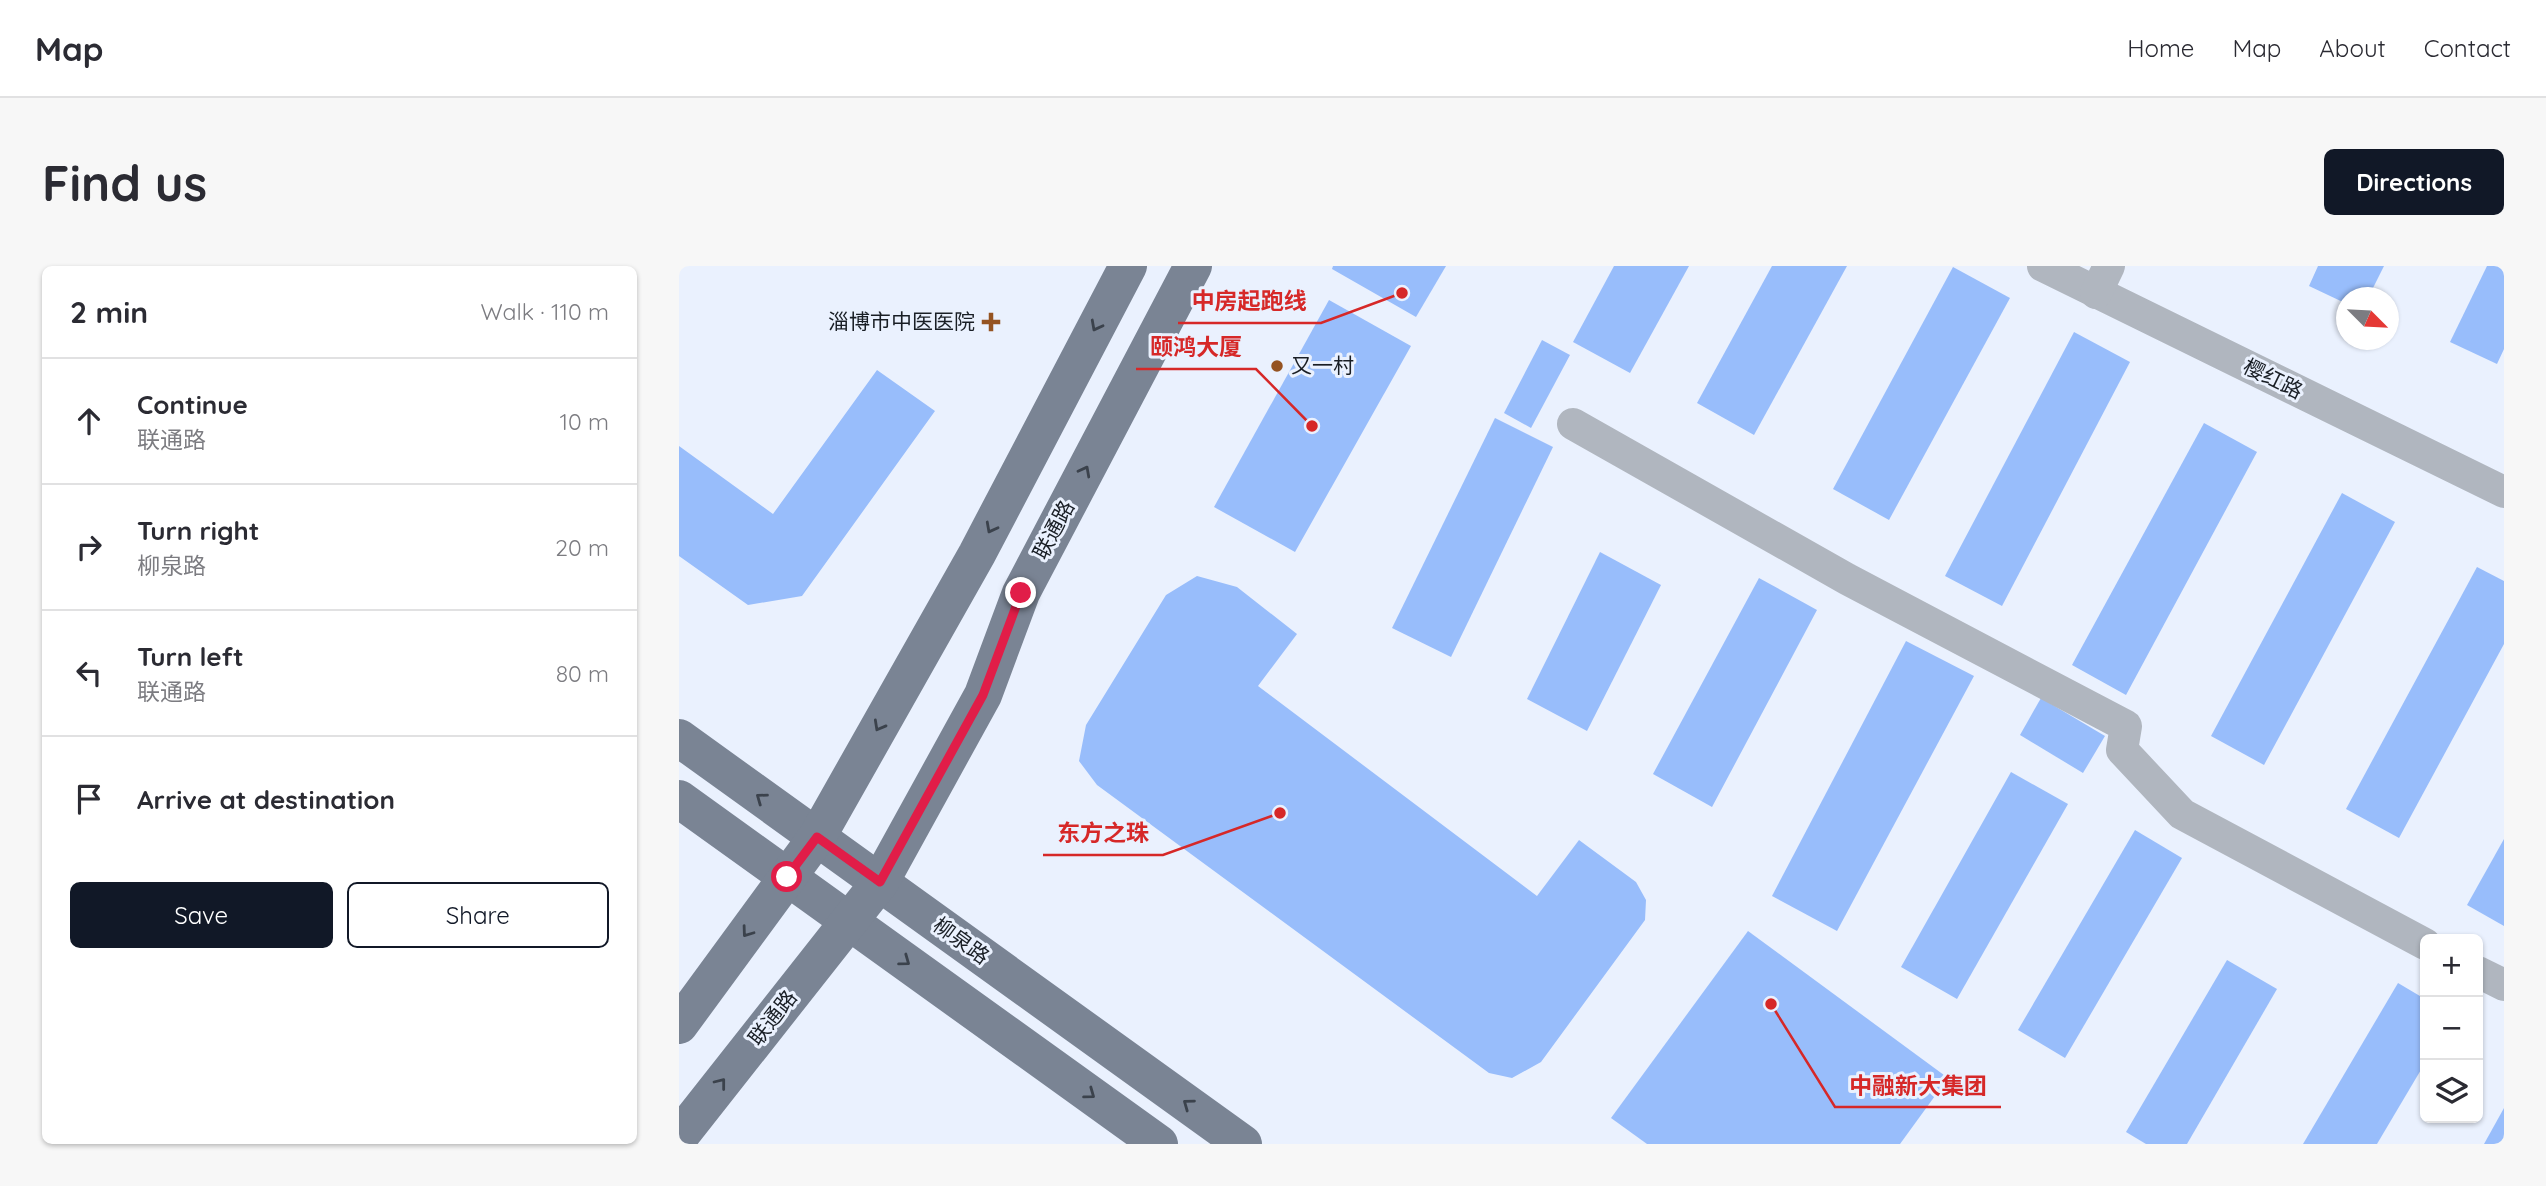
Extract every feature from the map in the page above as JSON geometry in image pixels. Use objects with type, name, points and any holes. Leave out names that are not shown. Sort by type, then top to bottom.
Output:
[{"type":"main road","points":[[679,1025],[817,837],[977,554],[1128,266]]},
{"type":"main road","name":"联通路","points":[[679,1137],[880,882],[983,695],[1021,593],[1193,266]]},
{"type":"main road","name":"柳泉路","points":[[679,738],[1243,1144]]},
{"type":"main road","points":[[679,799],[1159,1144]]},
{"type":"street","name":"樱红路","points":[[2043,266],[2102,280],[2504,492]]},
{"type":"street","points":[[1573,424],[1847,579],[2126,726],[2122,750],[2182,814],[2420,941]]},
{"type":"street","points":[[2483,974],[2504,985]]},
{"type":"building","points":[[1333,266],[1446,266],[1416,317],[1332,269]]},
{"type":"building","points":[[1614,266],[1689,266],[1630,373],[1573,342]]},
{"type":"building","points":[[1772,266],[1847,266],[1754,435],[1697,403]]},
{"type":"building","points":[[2318,266],[2384,266],[2374,287],[2336,287],[2336,299],[2309,286]]},
{"type":"building","points":[[2487,266],[2504,266],[2504,349],[2497,364],[2450,342]]},
{"type":"building","points":[[1953,267],[2010,298],[1889,520],[1833,489]]},
{"type":"building","points":[[1329,300],[1411,346],[1295,552],[1214,507]]},
{"type":"building","points":[[2074,332],[2130,362],[2002,606],[1945,576]]},
{"type":"building","points":[[1542,340],[1570,355],[1531,428],[1504,413]]},
{"type":"building","points":[[877,370],[935,411],[802,596],[748,605],[679,556],[679,446],[773,514]]},
{"type":"building","points":[[1495,418],[1553,447],[1451,657],[1392,628]]},
{"type":"building","points":[[2204,423],[2257,452],[2126,695],[2072,665]]},
{"type":"building","points":[[2342,493],[2395,522],[2264,765],[2211,736]]},
{"type":"building","points":[[1600,552],[1661,585],[1587,731],[1527,699]]},
{"type":"building","points":[[2477,567],[2504,581],[2504,644],[2399,838],[2346,809]]},
{"type":"building","points":[[1197,576],[1237,587],[1297,634],[1258,686],[1537,896],[1579,840],[1636,882],[1646,900],[1645,920],[1541,1062],[1512,1078],[1489,1073],[1097,785],[1079,761],[1086,725],[1166,595]]},
{"type":"building","points":[[1759,578],[1817,610],[1712,807],[1653,774]]},
{"type":"building","points":[[1906,641],[1974,676],[1837,931],[1772,896]]},
{"type":"building","points":[[2041,698],[2105,736],[2083,773],[2020,735]]},
{"type":"building","points":[[2011,772],[2068,804],[1957,999],[1901,967]]},
{"type":"building","points":[[2135,830],[2182,858],[2065,1058],[2018,1030]]},
{"type":"building","points":[[2504,839],[2504,926],[2467,905]]},
{"type":"building","points":[[1748,931],[1948,1078],[1900,1144],[1647,1144],[1611,1118]]},
{"type":"building","points":[[2227,960],[2277,989],[2187,1144],[2146,1144],[2126,1132]]},
{"type":"building","points":[[2398,983],[2420,996],[2420,1071],[2377,1144],[2303,1144]]},
{"type":"building","points":[[2504,1108],[2504,1144],[2484,1144]]},
{"type":"place","name":"中房起跑线","points":[[1402,293]]},
{"type":"place","name":"淄博市中医医院","points":[[991,322]]},
{"type":"place","name":"又一村","points":[[1277,366]]},
{"type":"place","name":"颐鸿大厦","points":[[1312,426]]},
{"type":"place","name":"东方之珠","points":[[1280,813]]},
{"type":"place","name":"中融新大集团","points":[[1771,1004]]},
{"type":"route","points":[[787,877],[817,837],[880,882],[983,695],[1021,593]]}]
